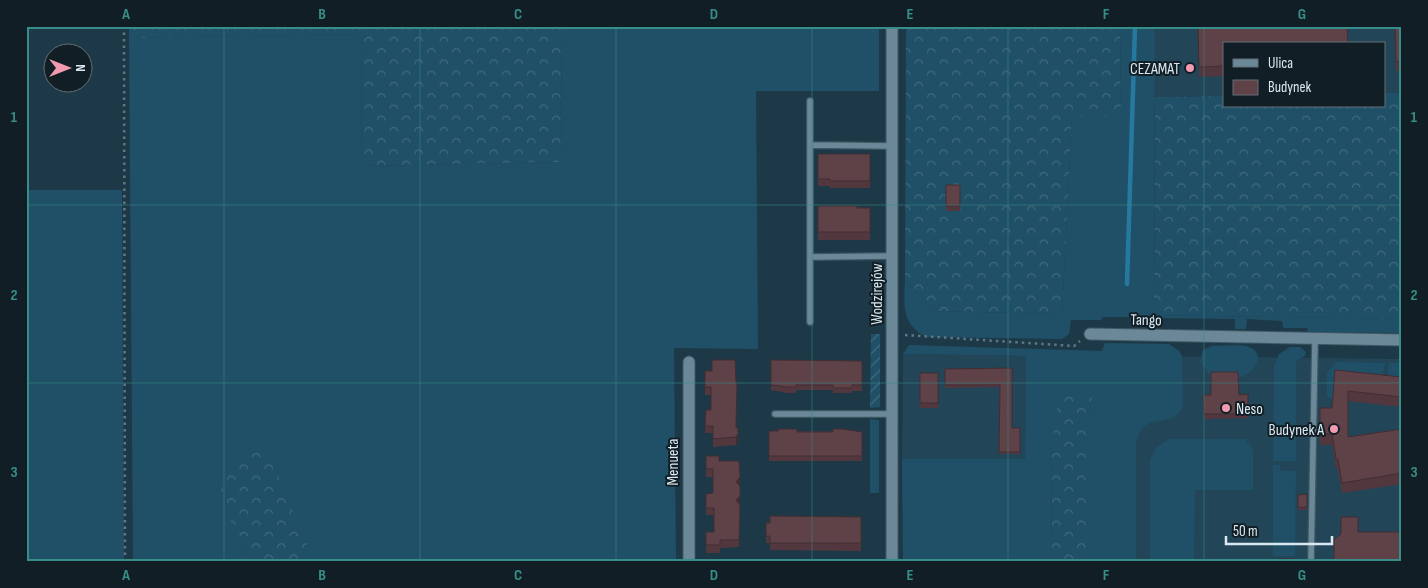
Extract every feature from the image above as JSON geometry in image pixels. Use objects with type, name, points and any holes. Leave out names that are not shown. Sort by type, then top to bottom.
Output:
[{"type":"street","name":"Wodzirejów","points":[[892,26],[892,562]]},
{"type":"street","name":"Tango","points":[[1090,334],[1402,340]]},
{"type":"street","name":"Menueta","points":[[688,362],[689,562]]},
{"type":"lane","points":[[810,101],[810,322]]},
{"type":"lane","points":[[810,145],[892,146]]},
{"type":"lane","points":[[810,257],[893,256]]},
{"type":"lane","points":[[1311,562],[1315,339]]},
{"type":"lane","points":[[775,414],[893,414]]},
{"type":"path","points":[[124,26],[125,562]]},
{"type":"path","points":[[892,335],[1074,346],[1090,334]]},
{"type":"shaded area","name":"CEZAMAT","points":[[1155,26],[1402,26],[1402,93],[1386,93],[1386,42],[1223,42],[1223,96],[1155,97]]},
{"type":"shaded area","points":[[903,354],[1026,356],[1025,460],[902,459]]},
{"type":"shaded area","points":[[1062,355],[1402,359],[1402,562],[1062,562]]},
{"type":"green space","points":[[129,26],[562,26],[561,162],[362,166],[361,34],[129,38]]},
{"type":"green space","points":[[562,26],[879,26],[879,91],[756,91],[758,349],[674,348],[676,562],[307,562],[309,560],[238,541],[253,562],[133,562],[129,38],[361,34],[362,166],[561,162]]},
{"type":"green space","points":[[906,26],[1120,26],[1121,116],[1072,116],[1062,314],[935,311],[905,280]]},
{"type":"green space","points":[[1120,26],[1155,26],[1154,315],[1402,319],[1402,333],[1308,332],[1307,328],[1283,328],[1282,321],[1247,319],[1246,329],[1235,329],[1235,319],[1156,318],[1156,327],[1149,327],[1149,317],[1103,317],[1101,320],[1071,320],[1069,334],[1062,339],[926,337],[912,326],[906,313],[904,298],[905,280],[935,311],[1062,314],[1072,115],[1121,116]]},
{"type":"green space","points":[[1386,93],[1402,93],[1402,319],[1154,315],[1155,97],[1223,96],[1223,108],[1386,108]]},
{"type":"green space","points":[[26,190],[122,190],[124,562],[26,562]]},
{"type":"green space","points":[[871,334],[880,334],[880,407],[870,408]]},
{"type":"green space","points":[[1105,343],[1169,344],[1179,351],[1182,356],[1183,405],[1179,412],[1170,419],[1152,422],[1147,425],[1141,430],[1136,441],[1136,562],[1089,562],[1089,423],[1092,396],[1052,449],[1051,562],[903,562],[902,459],[1025,459],[1026,356],[903,354],[909,345],[1102,351]]},
{"type":"green space","points":[[1236,345],[1249,347],[1255,350],[1258,359],[1253,369],[1244,376],[1238,378],[1238,376],[1211,377],[1200,361],[1203,350],[1212,346]]},
{"type":"green space","points":[[1290,347],[1300,347],[1306,352],[1305,356],[1296,361],[1296,461],[1273,461],[1274,365],[1279,354]]},
{"type":"green space","points":[[1337,362],[1385,363],[1381,385],[1335,380],[1333,401],[1327,396],[1327,372]]},
{"type":"green space","points":[[1389,363],[1402,363],[1402,387],[1386,386]]},
{"type":"green space","points":[[1062,396],[1092,396],[1089,423],[1089,562],[1051,562],[1052,449],[1055,415]]},
{"type":"green space","points":[[870,419],[879,420],[879,493],[870,493]]},
{"type":"green space","points":[[1169,439],[1246,439],[1246,442],[1253,449],[1253,490],[1195,490],[1194,562],[1150,562],[1150,460],[1156,448]]},
{"type":"green space","points":[[259,449],[271,458],[307,544],[309,560],[307,562],[253,562],[238,541],[222,497],[221,483],[239,454]]},
{"type":"green space","points":[[1273,465],[1280,465],[1281,471],[1296,471],[1295,556],[1273,556]]},
{"type":"building","points":[[1198,26],[1347,26],[1348,42],[1223,42],[1223,66],[1199,67]]},
{"type":"building","points":[[1395,26],[1402,26],[1402,61],[1396,62]]},
{"type":"building","points":[[818,154],[870,154],[870,181],[830,181],[830,179],[818,179]]},
{"type":"building","points":[[946,185],[960,185],[960,206],[946,206]]},
{"type":"building","points":[[818,206],[870,208],[870,232],[818,232]]},
{"type":"building","points":[[712,360],[735,360],[737,383],[736,427],[738,428],[736,437],[713,439],[713,426],[705,426],[706,410],[711,410],[711,387],[705,387],[705,371],[712,371]]},
{"type":"building","points":[[771,360],[862,361],[862,385],[852,385],[852,388],[833,388],[833,385],[796,385],[796,387],[787,387],[771,385]]},
{"type":"building","points":[[1012,368],[1012,428],[1020,428],[1020,452],[999,452],[1000,385],[945,385],[945,369]]},
{"type":"building","points":[[1335,370],[1402,377],[1402,397],[1348,391],[1348,437],[1402,429],[1402,473],[1342,483],[1332,434],[1320,434],[1320,408],[1332,408]]},
{"type":"building","points":[[1211,372],[1238,372],[1239,395],[1248,394],[1248,414],[1204,414],[1203,395],[1211,395]]},
{"type":"building","points":[[920,373],[938,373],[938,403],[920,403]]},
{"type":"building","points":[[778,429],[797,429],[797,432],[833,432],[833,429],[842,429],[862,432],[862,456],[769,456],[769,431],[778,431]]},
{"type":"building","points":[[706,456],[719,456],[719,461],[739,461],[740,477],[736,482],[740,486],[740,496],[736,500],[740,505],[739,540],[720,540],[720,545],[706,545],[706,532],[714,532],[714,508],[706,508],[706,494],[713,493],[713,469],[706,469]]},
{"type":"building","points":[[1307,494],[1307,507],[1298,508],[1298,495]]},
{"type":"building","points":[[770,516],[861,517],[861,543],[770,543],[770,536],[766,536],[766,523],[770,523]]},
{"type":"building","points":[[1341,517],[1358,517],[1358,532],[1402,532],[1402,562],[1334,562],[1334,540],[1341,534]]},
{"type":"building","points":[[1278,559],[1294,559],[1294,562],[1278,562]]},
{"type":"waterway","points":[[1127,284],[1135,26]]},
{"type":"place","name":"CEZAMAT","points":[[1190,68]]},
{"type":"place","name":"Neso","points":[[1226,408]]},
{"type":"place","name":"Budynek A","points":[[1334,429]]}]
